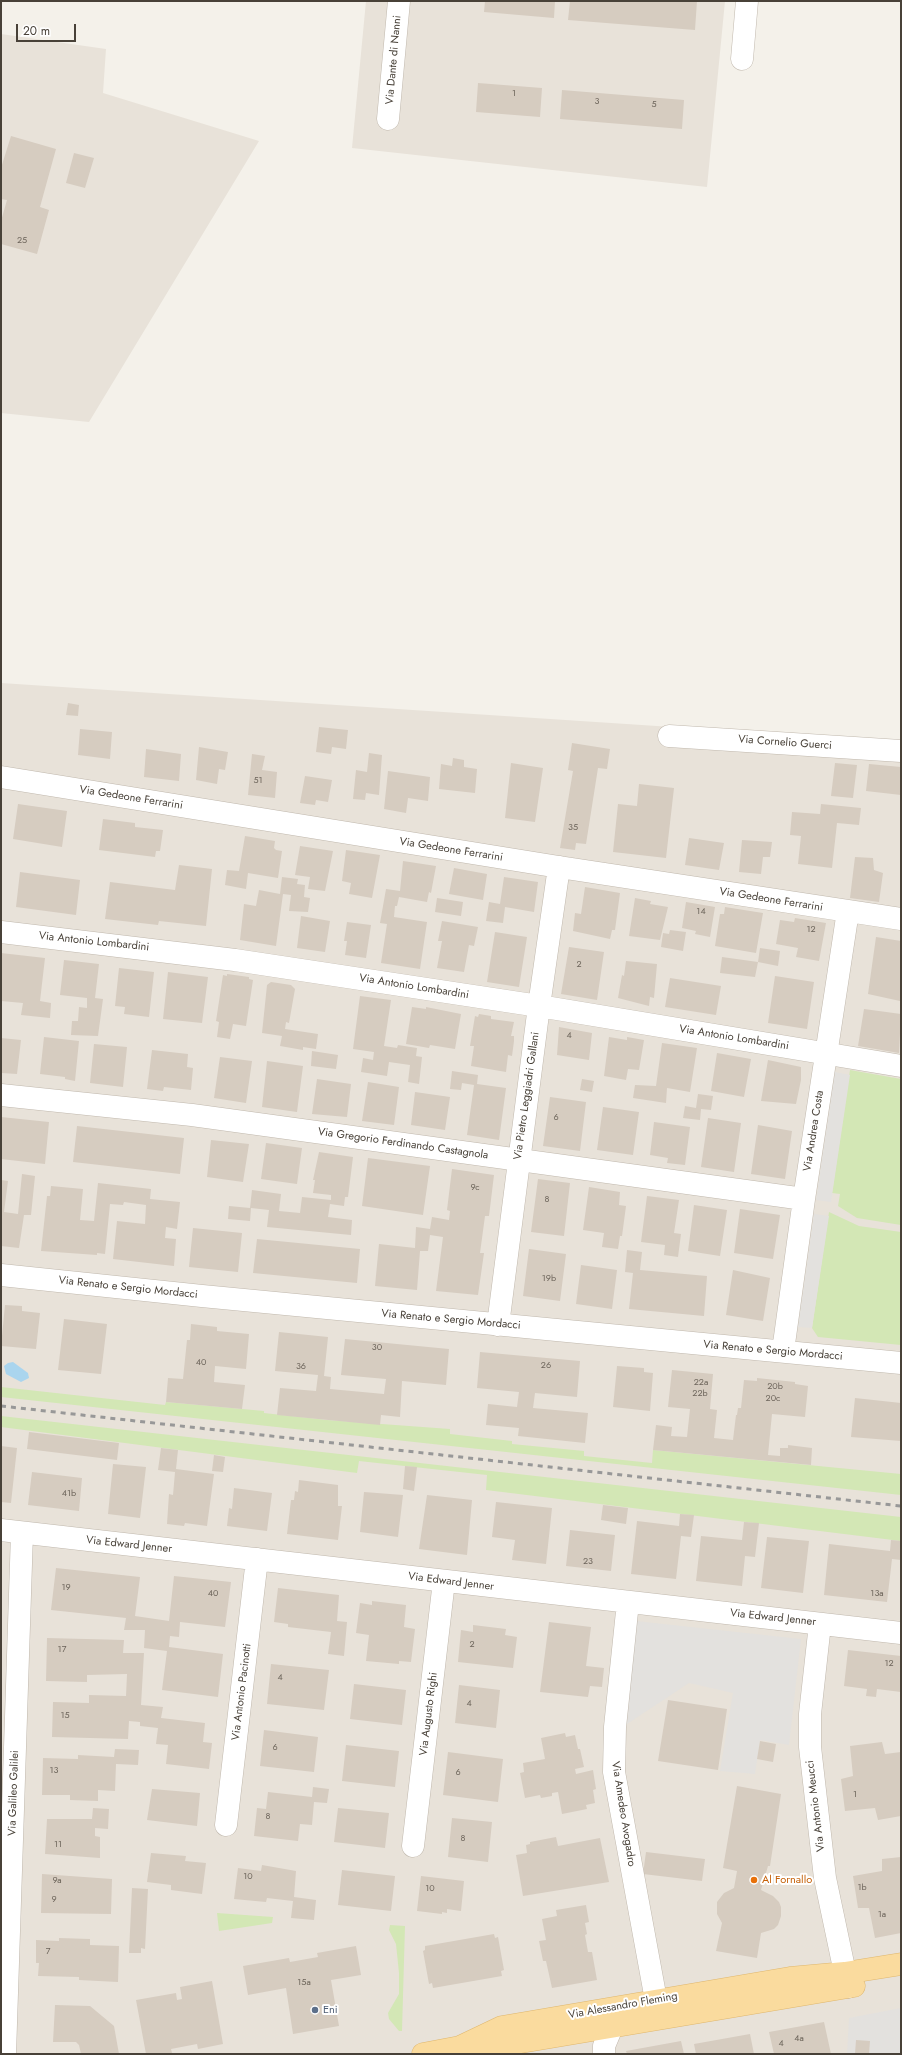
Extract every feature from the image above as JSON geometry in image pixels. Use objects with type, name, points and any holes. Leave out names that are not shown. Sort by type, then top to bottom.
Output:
[{"type":"main road","name":"Via Alessandro Fleming","points":[[460,2047],[468,2052],[591,2031],[847,1980],[901,1964]]},
{"type":"main road","name":"Via Alessandro Fleming","points":[[591,2031],[599,2020],[778,1988],[790,1978]]},
{"type":"main road","name":"Via Alessandro Fleming","points":[[423,2054],[460,2047],[502,2027],[790,1978],[847,1980],[901,1978]]},
{"type":"street","name":"Via Dante di Nanni","points":[[388,119],[399,1]]},
{"type":"street","points":[[742,59],[747,1]]},
{"type":"street","name":"Via Cornelio Guerci","points":[[669,736],[901,751]]},
{"type":"street","name":"Via Gedeone Ferrarini","points":[[1,777],[559,867],[901,919]]},
{"type":"street","name":"Via Pietro Leggiadri Gallani","points":[[498,1325],[539,1006],[559,867]]},
{"type":"street","name":"Via Andrea Costa","points":[[783,1351],[804,1199],[848,911]]},
{"type":"street","name":"Via Antonio Lombardini","points":[[1,932],[178,952],[539,1006],[901,1066]]},
{"type":"street","name":"Via Gregorio Ferdinando Castagnola","points":[[1,1095],[192,1115],[804,1199]]},
{"type":"street","name":"Via Renato e Sergio Mordacci","points":[[1,1275],[498,1325],[901,1363]]},
{"type":"street","name":"Via Edward Jenner","points":[[1,1530],[901,1633]]},
{"type":"street","name":"Via Galileo Galilei","points":[[5,2054],[22,1533]]},
{"type":"street","name":"Via Antonio Pacinotti","points":[[226,1825],[257,1559]]},
{"type":"street","name":"Via Augusto Righi","points":[[413,1846],[444,1581]]},
{"type":"street","name":"Via Amedeo Avogadro","points":[[628,1602],[615,1727],[614,1772],[656,2000]]},
{"type":"street","name":"Via Antonio Meucci","points":[[820,1624],[810,1714],[810,1747],[825,1878],[847,1980]]},
{"type":"street","points":[[604,2054],[604,2046],[612,2027]]},
{"type":"street","points":[[591,2031],[597,2054]]},
{"type":"shaded area","points":[[366,1],[725,1],[707,187],[352,148]]},
{"type":"shaded area","points":[[1,34],[106,49],[103,93],[259,141],[89,422],[1,413]]},
{"type":"shaded area","points":[[1,683],[901,742],[901,2054],[1,2054]]},
{"type":"shaded area","points":[[835,1072],[850,1075],[831,1202],[816,1200]]},
{"type":"shaded area","points":[[814,1214],[829,1216],[812,1328],[798,1327]]},
{"type":"shaded area","points":[[636,1621],[801,1639],[789,1745],[760,1740],[755,1774],[720,1771],[733,1693],[689,1683],[621,1728]]},
{"type":"shaded area","points":[[901,2008],[901,2054],[847,2054],[849,2018]]},
{"type":"green space","points":[[850,1070],[901,1079],[901,1225],[857,1218],[838,1206],[840,1194],[832,1193]]},
{"type":"green space","points":[[829,1212],[859,1226],[901,1232],[901,1345],[818,1337],[812,1328]]},
{"type":"green space","points":[[1,1387],[165,1405],[166,1402],[264,1411],[264,1413],[327,1420],[450,1429],[450,1434],[512,1441],[512,1444],[584,1451],[584,1456],[652,1463],[653,1450],[901,1474],[901,1495],[1,1397]]},
{"type":"green space","points":[[1,1416],[901,1517],[901,1541],[486,1490],[487,1475],[359,1461],[357,1473],[1,1427]]},
{"type":"green space","points":[[217,1913],[273,1917],[272,1923],[219,1931]]},
{"type":"green space","points":[[390,1925],[405,1926],[402,2031],[399,2031],[389,2019],[388,2013],[399,1994],[399,1973],[396,1944],[389,1930]]},
{"type":"water","points":[[13,1362],[28,1373],[29,1378],[21,1382],[6,1374],[4,1366]]},
{"type":"building","points":[[485,1],[555,1],[554,18],[484,12]]},
{"type":"building","points":[[570,1],[697,1],[695,30],[568,20]]},
{"type":"building","points":[[478,83],[542,88],[540,117],[476,112]]},
{"type":"building","points":[[562,90],[684,100],[682,129],[560,119]]},
{"type":"building","points":[[11,136],[56,149],[40,207],[49,210],[37,254],[1,244],[1,221],[7,200],[1,199],[1,168]]},
{"type":"building","points":[[74,153],[94,158],[85,188],[66,183]]},
{"type":"building","points":[[68,703],[79,705],[78,716],[66,715]]},
{"type":"building","points":[[319,727],[348,730],[346,749],[332,747],[331,754],[316,752]]},
{"type":"building","points":[[80,729],[112,732],[110,759],[78,755]]},
{"type":"building","points":[[572,743],[610,749],[607,769],[598,768],[586,844],[576,843],[575,850],[560,848],[573,771],[568,770]]},
{"type":"building","points":[[199,747],[228,752],[225,770],[219,769],[217,784],[196,780]]},
{"type":"building","points":[[146,749],[181,754],[179,781],[144,777]]},
{"type":"building","points":[[369,753],[382,755],[379,795],[366,793],[365,800],[353,799],[356,770],[367,772]]},
{"type":"building","points":[[252,754],[265,756],[262,770],[277,772],[275,798],[248,795]]},
{"type":"building","points":[[453,758],[464,760],[464,767],[477,769],[475,793],[439,789],[441,764],[452,766]]},
{"type":"building","points":[[511,763],[543,768],[535,822],[505,818]]},
{"type":"building","points":[[835,763],[857,765],[853,798],[831,796]]},
{"type":"building","points":[[869,764],[901,767],[901,795],[866,791]]},
{"type":"building","points":[[388,771],[430,777],[428,801],[408,798],[406,813],[384,809]]},
{"type":"building","points":[[305,776],[332,780],[328,802],[316,800],[315,805],[300,803]]},
{"type":"building","points":[[639,784],[674,788],[666,858],[613,852],[618,804],[637,806]]},
{"type":"building","points":[[18,804],[67,811],[62,847],[13,839]]},
{"type":"building","points":[[821,804],[861,808],[859,825],[837,823],[832,868],[798,864],[801,836],[790,835],[792,812],[820,814]]},
{"type":"building","points":[[103,819],[135,823],[135,827],[163,830],[160,851],[156,851],[155,857],[99,850]]},
{"type":"building","points":[[245,836],[275,841],[274,848],[282,851],[278,878],[248,873],[246,889],[225,885],[227,870],[239,871]]},
{"type":"building","points":[[689,838],[724,843],[719,870],[685,865]]},
{"type":"building","points":[[742,840],[772,842],[770,857],[763,857],[761,874],[739,872]]},
{"type":"building","points":[[300,846],[333,851],[325,891],[308,889],[310,877],[295,875]]},
{"type":"building","points":[[346,850],[380,855],[372,898],[349,894],[351,883],[342,881]]},
{"type":"building","points":[[855,857],[873,858],[874,870],[883,873],[879,902],[850,898]]},
{"type":"building","points":[[403,861],[436,866],[431,893],[429,892],[427,902],[399,897],[397,906],[395,906],[394,917],[427,922],[420,969],[381,963],[387,924],[380,923],[386,889],[400,891]]},
{"type":"building","points":[[179,865],[212,869],[206,926],[159,921],[158,925],[105,919],[110,882],[175,890]]},
{"type":"building","points":[[454,868],[487,874],[483,900],[449,894]]},
{"type":"building","points":[[20,872],[80,880],[76,915],[16,907]]},
{"type":"building","points":[[282,877],[298,879],[297,884],[305,885],[304,897],[310,898],[308,912],[289,911],[291,895],[283,894],[276,946],[240,940],[244,904],[256,906],[259,890],[280,894]]},
{"type":"building","points":[[504,877],[538,882],[534,912],[505,907],[503,923],[486,921],[489,902],[500,904]]},
{"type":"building","points":[[585,887],[620,893],[615,930],[612,930],[610,939],[573,931],[575,913],[581,914]]},
{"type":"building","points":[[437,898],[463,902],[461,916],[435,912]]},
{"type":"building","points":[[635,898],[651,901],[650,904],[668,907],[660,940],[629,936]]},
{"type":"building","points":[[686,902],[715,907],[710,937],[695,934],[696,931],[682,928]]},
{"type":"building","points":[[725,907],[763,913],[756,953],[715,946],[720,914],[724,914]]},
{"type":"building","points":[[301,916],[330,921],[325,952],[297,948]]},
{"type":"building","points":[[795,918],[826,923],[819,961],[796,957],[798,948],[776,944],[780,920],[794,922]]},
{"type":"building","points":[[442,921],[478,927],[474,946],[469,945],[464,972],[437,968],[442,941],[438,941]]},
{"type":"building","points":[[347,922],[371,925],[366,958],[345,955],[347,941],[344,941]]},
{"type":"building","points":[[670,930],[686,932],[683,951],[661,947],[663,933],[669,934]]},
{"type":"building","points":[[495,932],[527,937],[519,987],[487,982]]},
{"type":"building","points":[[876,937],[901,941],[900,1001],[868,994]]},
{"type":"building","points":[[569,947],[604,952],[597,1000],[561,994]]},
{"type":"building","points":[[760,948],[780,951],[778,966],[758,962]]},
{"type":"building","points":[[1,953],[45,958],[40,1001],[51,1003],[50,1018],[21,1015],[23,1003],[1,1001]]},
{"type":"building","points":[[722,957],[758,962],[755,977],[720,973]]},
{"type":"building","points":[[64,960],[99,964],[95,998],[103,999],[98,1036],[71,1035],[72,1021],[78,1021],[79,1007],[87,1008],[87,998],[60,995]]},
{"type":"building","points":[[626,961],[657,964],[654,998],[650,997],[649,1006],[618,998],[622,975],[624,976]]},
{"type":"building","points":[[119,968],[154,972],[149,1017],[124,1014],[125,1007],[115,1006]]},
{"type":"building","points":[[168,972],[208,977],[202,1023],[163,1019]]},
{"type":"building","points":[[227,974],[249,977],[249,979],[253,980],[246,1026],[233,1024],[230,1039],[217,1037],[219,1022],[216,1021],[223,975],[227,976]]},
{"type":"building","points":[[775,976],[814,982],[807,1029],[768,1023]]},
{"type":"building","points":[[670,978],[721,986],[716,1015],[665,1007]]},
{"type":"building","points":[[271,982],[291,985],[295,989],[289,1023],[286,1022],[285,1029],[318,1034],[316,1049],[303,1047],[303,1050],[280,1046],[282,1036],[262,1033],[267,985]]},
{"type":"building","points":[[360,996],[391,1000],[384,1046],[397,1048],[398,1045],[417,1048],[416,1056],[422,1057],[419,1084],[408,1082],[410,1065],[389,1062],[387,1076],[361,1072],[363,1058],[373,1060],[374,1052],[353,1049]]},
{"type":"building","points":[[412,1007],[426,1009],[426,1007],[461,1014],[455,1049],[430,1045],[429,1048],[406,1044]]},
{"type":"building","points":[[864,1009],[901,1014],[899,1053],[858,1046]]},
{"type":"building","points":[[479,1014],[491,1016],[491,1019],[514,1022],[511,1036],[514,1036],[512,1056],[508,1055],[506,1072],[471,1066],[474,1046],[470,1046],[475,1016],[478,1017]]},
{"type":"building","points":[[559,1027],[592,1033],[589,1060],[557,1055]]},
{"type":"building","points":[[44,1037],[79,1041],[75,1081],[65,1079],[65,1077],[40,1074]]},
{"type":"building","points":[[609,1037],[627,1040],[627,1037],[644,1040],[639,1070],[628,1069],[626,1080],[604,1076]]},
{"type":"building","points":[[1,1038],[21,1040],[17,1074],[1,1073]]},
{"type":"building","points":[[662,1043],[697,1048],[690,1092],[667,1088],[666,1103],[633,1098],[635,1085],[656,1086]]},
{"type":"building","points":[[94,1044],[127,1047],[123,1087],[90,1083]]},
{"type":"building","points":[[152,1050],[188,1054],[187,1067],[193,1068],[191,1090],[164,1087],[163,1091],[147,1089]]},
{"type":"building","points":[[312,1051],[338,1055],[336,1069],[311,1066]]},
{"type":"building","points":[[717,1053],[751,1059],[744,1097],[711,1091]]},
{"type":"building","points":[[220,1057],[252,1061],[246,1103],[214,1098]]},
{"type":"building","points":[[768,1060],[801,1067],[801,1080],[796,1104],[761,1101]]},
{"type":"building","points":[[267,1061],[303,1066],[297,1112],[262,1107]]},
{"type":"building","points":[[452,1071],[478,1075],[477,1084],[506,1088],[499,1140],[467,1135],[474,1085],[462,1083],[461,1090],[450,1089]]},
{"type":"building","points":[[317,1079],[351,1084],[347,1117],[312,1114]]},
{"type":"building","points":[[582,1079],[594,1081],[592,1092],[580,1090]]},
{"type":"building","points":[[368,1082],[399,1087],[394,1125],[362,1121]]},
{"type":"building","points":[[415,1092],[450,1097],[445,1130],[411,1125]]},
{"type":"building","points":[[698,1094],[713,1096],[711,1110],[701,1109],[700,1120],[683,1118],[685,1106],[696,1108]]},
{"type":"building","points":[[550,1097],[586,1102],[580,1151],[543,1146]]},
{"type":"building","points":[[603,1107],[639,1112],[633,1155],[597,1150]]},
{"type":"building","points":[[1,1117],[49,1122],[45,1164],[1,1159]]},
{"type":"building","points":[[708,1118],[741,1123],[734,1172],[701,1167]]},
{"type":"building","points":[[654,1122],[690,1127],[685,1165],[667,1163],[668,1158],[650,1155]]},
{"type":"building","points":[[758,1125],[792,1131],[785,1179],[751,1174]]},
{"type":"building","points":[[77,1126],[184,1138],[180,1174],[73,1162]]},
{"type":"building","points":[[211,1140],[249,1144],[243,1182],[207,1177]]},
{"type":"building","points":[[266,1143],[302,1148],[297,1184],[261,1179]]},
{"type":"building","points":[[319,1152],[353,1157],[348,1197],[345,1197],[344,1206],[330,1204],[328,1217],[352,1220],[351,1235],[267,1227],[269,1210],[251,1208],[250,1221],[228,1219],[229,1206],[250,1208],[252,1190],[281,1194],[279,1211],[300,1213],[302,1197],[331,1200],[331,1195],[313,1193],[315,1180],[313,1180]]},
{"type":"building","points":[[368,1158],[430,1166],[423,1215],[362,1206]]},
{"type":"building","points":[[452,1169],[494,1175],[489,1216],[485,1216],[480,1253],[484,1253],[478,1295],[436,1291],[443,1237],[430,1235],[428,1251],[420,1251],[417,1290],[375,1286],[379,1244],[415,1248],[416,1227],[430,1229],[432,1217],[449,1220],[450,1211],[447,1210]]},
{"type":"building","points":[[22,1174],[35,1176],[31,1215],[24,1215],[19,1248],[1,1246],[1,1180],[8,1181],[4,1212],[18,1214]]},
{"type":"building","points":[[538,1179],[570,1183],[564,1236],[531,1232]]},
{"type":"building","points":[[98,1183],[151,1189],[150,1199],[180,1202],[177,1229],[166,1227],[165,1238],[176,1239],[174,1266],[113,1259],[117,1221],[145,1224],[146,1205],[124,1202],[123,1205],[110,1204],[105,1254],[97,1253],[97,1255],[41,1251],[47,1196],[50,1196],[51,1186],[83,1189],[80,1220],[94,1221]]},
{"type":"building","points":[[589,1187],[620,1192],[619,1205],[626,1206],[622,1236],[620,1236],[618,1249],[602,1247],[604,1233],[583,1230]]},
{"type":"building","points":[[647,1196],[679,1200],[674,1233],[681,1234],[678,1257],[664,1255],[665,1245],[641,1242]]},
{"type":"building","points":[[694,1205],[727,1210],[720,1256],[688,1251]]},
{"type":"building","points":[[740,1209],[780,1215],[773,1259],[734,1253]]},
{"type":"building","points":[[193,1228],[242,1233],[238,1272],[189,1267]]},
{"type":"building","points":[[257,1239],[360,1249],[357,1283],[253,1273]]},
{"type":"building","points":[[529,1249],[566,1254],[560,1301],[523,1296]]},
{"type":"building","points":[[627,1250],[642,1252],[640,1270],[707,1276],[704,1316],[629,1309],[633,1273],[625,1272]]},
{"type":"building","points":[[581,1265],[617,1270],[612,1309],[576,1304]]},
{"type":"building","points":[[733,1270],[770,1278],[763,1321],[726,1315]]},
{"type":"building","points":[[5,1305],[22,1306],[22,1311],[40,1313],[36,1349],[1,1346]]},
{"type":"building","points":[[64,1319],[107,1324],[101,1374],[58,1370]]},
{"type":"building","points":[[191,1324],[217,1327],[217,1331],[249,1334],[246,1369],[215,1366],[214,1382],[245,1385],[242,1409],[166,1402],[168,1378],[183,1379],[187,1340],[190,1340]]},
{"type":"building","points":[[279,1332],[328,1337],[324,1376],[331,1377],[330,1389],[384,1394],[386,1379],[341,1375],[345,1339],[449,1349],[446,1385],[402,1381],[400,1417],[381,1415],[380,1425],[277,1415],[280,1388],[316,1391],[318,1375],[275,1371]]},
{"type":"building","points":[[480,1352],[580,1361],[577,1397],[535,1393],[533,1408],[588,1413],[585,1443],[518,1436],[519,1428],[486,1425],[488,1404],[517,1407],[519,1392],[477,1388]]},
{"type":"building","points":[[617,1366],[644,1368],[644,1372],[653,1373],[650,1411],[613,1407]]},
{"type":"building","points":[[672,1370],[713,1374],[710,1409],[717,1410],[714,1438],[733,1440],[736,1415],[738,1408],[741,1408],[744,1380],[757,1381],[757,1378],[795,1382],[795,1384],[808,1386],[805,1417],[772,1414],[768,1455],[780,1456],[780,1448],[788,1448],[788,1445],[812,1448],[811,1465],[653,1450],[656,1425],[672,1427],[671,1436],[687,1437],[690,1409],[668,1407]]},
{"type":"building","points":[[855,1398],[901,1403],[901,1441],[851,1437]]},
{"type":"building","points":[[29,1432],[119,1443],[117,1460],[27,1449]]},
{"type":"building","points":[[1,1446],[17,1448],[11,1503],[1,1502]]},
{"type":"building","points":[[161,1448],[178,1450],[176,1469],[214,1474],[207,1526],[185,1523],[184,1526],[167,1524],[169,1494],[173,1495],[175,1472],[158,1470]]},
{"type":"building","points":[[214,1455],[225,1457],[223,1472],[212,1471]]},
{"type":"building","points":[[113,1464],[146,1467],[140,1518],[108,1514]]},
{"type":"building","points":[[405,1466],[417,1467],[414,1491],[403,1489]]},
{"type":"building","points":[[32,1472],[82,1478],[79,1511],[28,1505]]},
{"type":"building","points":[[299,1480],[338,1485],[338,1506],[342,1506],[338,1540],[287,1534],[291,1500],[294,1500],[295,1491],[298,1492]]},
{"type":"building","points":[[234,1488],[272,1493],[267,1531],[227,1526],[229,1508],[232,1509]]},
{"type":"building","points":[[364,1492],[403,1495],[398,1537],[360,1532]]},
{"type":"building","points":[[427,1495],[472,1500],[467,1555],[419,1549]]},
{"type":"building","points":[[496,1502],[552,1508],[546,1564],[512,1560],[515,1540],[492,1537]]},
{"type":"building","points":[[603,1505],[628,1508],[626,1524],[601,1520]]},
{"type":"building","points":[[680,1514],[694,1515],[691,1537],[681,1536],[676,1579],[631,1574],[637,1521],[679,1526]]},
{"type":"building","points":[[744,1522],[759,1523],[755,1557],[745,1556],[742,1586],[696,1581],[701,1536],[742,1540]]},
{"type":"building","points":[[570,1530],[615,1535],[611,1571],[566,1566]]},
{"type":"building","points":[[767,1537],[809,1541],[803,1593],[761,1588]]},
{"type":"building","points":[[891,1540],[901,1541],[901,1560],[892,1559],[887,1602],[824,1595],[829,1544],[890,1551]]},
{"type":"building","points":[[56,1568],[140,1577],[135,1616],[169,1621],[174,1576],[231,1582],[225,1627],[180,1622],[179,1637],[170,1636],[169,1647],[223,1654],[218,1697],[162,1690],[167,1651],[144,1648],[145,1630],[124,1630],[126,1618],[51,1610]]},
{"type":"building","points":[[278,1588],[339,1595],[337,1621],[347,1622],[344,1656],[328,1654],[331,1632],[288,1627],[288,1624],[274,1622]]},
{"type":"building","points":[[372,1601],[406,1605],[404,1627],[415,1629],[411,1662],[399,1661],[399,1664],[366,1661],[369,1635],[356,1633],[360,1603],[372,1605]]},
{"type":"building","points":[[549,1622],[591,1627],[586,1666],[604,1668],[602,1687],[590,1686],[588,1697],[540,1692]]},
{"type":"building","points":[[473,1625],[506,1629],[505,1635],[517,1637],[513,1668],[458,1662],[461,1630],[473,1632]]},
{"type":"building","points":[[47,1638],[124,1640],[123,1653],[144,1653],[141,1705],[163,1707],[161,1718],[205,1723],[203,1742],[212,1743],[209,1769],[166,1764],[168,1745],[156,1744],[158,1728],[140,1726],[140,1722],[129,1721],[128,1739],[52,1737],[53,1702],[89,1703],[89,1695],[126,1696],[127,1674],[87,1675],[87,1682],[46,1681]]},
{"type":"building","points":[[848,1650],[901,1656],[901,1692],[877,1689],[876,1697],[866,1696],[867,1689],[844,1686]]},
{"type":"building","points":[[271,1664],[329,1670],[324,1710],[267,1704]]},
{"type":"building","points":[[354,1684],[406,1690],[402,1725],[350,1719]]},
{"type":"building","points":[[459,1685],[500,1690],[496,1728],[455,1723]]},
{"type":"building","points":[[668,1700],[727,1709],[718,1770],[658,1761]]},
{"type":"building","points":[[264,1730],[318,1737],[314,1772],[260,1766]]},
{"type":"building","points":[[565,1733],[566,1737],[575,1735],[578,1749],[580,1749],[584,1767],[575,1769],[576,1774],[593,1770],[596,1789],[593,1790],[595,1803],[586,1805],[587,1809],[562,1814],[558,1792],[552,1793],[552,1796],[541,1798],[540,1795],[525,1798],[520,1773],[524,1772],[523,1763],[545,1759],[541,1738]]},
{"type":"building","points":[[760,1741],[776,1744],[773,1762],[757,1759]]},
{"type":"building","points":[[882,1742],[885,1754],[901,1752],[901,1816],[878,1820],[875,1808],[845,1811],[841,1779],[853,1776],[850,1746]]},
{"type":"building","points":[[346,1745],[399,1751],[395,1787],[342,1781]]},
{"type":"building","points":[[115,1749],[139,1750],[138,1765],[116,1764],[115,1791],[98,1790],[98,1801],[70,1800],[70,1795],[42,1795],[43,1758],[78,1759],[78,1755],[114,1757]]},
{"type":"building","points":[[448,1752],[503,1759],[498,1802],[443,1795]]},
{"type":"building","points":[[737,1786],[781,1794],[770,1866],[768,1866],[761,1890],[773,1896],[779,1902],[781,1907],[781,1916],[778,1925],[774,1929],[761,1933],[757,1958],[716,1951],[722,1923],[717,1914],[717,1902],[724,1893],[734,1888],[737,1871],[723,1868]]},
{"type":"building","points":[[313,1787],[329,1789],[327,1803],[314,1802],[312,1825],[300,1824],[298,1841],[254,1836],[257,1808],[266,1809],[268,1792],[312,1797]]},
{"type":"building","points":[[152,1789],[200,1793],[197,1826],[147,1820]]},
{"type":"building","points":[[93,1808],[109,1809],[108,1829],[95,1828],[95,1836],[100,1837],[100,1858],[45,1854],[47,1819],[92,1819]]},
{"type":"building","points":[[338,1808],[389,1813],[385,1848],[334,1842]]},
{"type":"building","points":[[452,1818],[492,1822],[488,1862],[448,1857]]},
{"type":"building","points":[[556,1837],[558,1846],[600,1838],[609,1882],[523,1896],[516,1855],[527,1853],[526,1845],[530,1844],[530,1842]]},
{"type":"building","points":[[646,1852],[705,1859],[702,1881],[643,1874]]},
{"type":"building","points":[[151,1853],[186,1856],[185,1861],[206,1863],[202,1894],[171,1890],[171,1885],[147,1882]]},
{"type":"building","points":[[901,1857],[901,1933],[875,1938],[869,1908],[858,1908],[853,1876],[882,1871],[882,1859]]},
{"type":"building","points":[[262,1865],[296,1871],[294,1897],[316,1900],[314,1920],[291,1918],[293,1901],[267,1898],[266,1902],[234,1899],[238,1868],[261,1871]]},
{"type":"building","points":[[342,1870],[395,1876],[391,1911],[338,1905]]},
{"type":"building","points":[[42,1874],[112,1879],[111,1914],[41,1913]]},
{"type":"building","points":[[421,1876],[464,1881],[461,1911],[447,1909],[447,1913],[442,1912],[442,1914],[417,1911]]},
{"type":"building","points":[[132,1888],[148,1889],[145,1949],[141,1948],[141,1953],[129,1953]]},
{"type":"building","points":[[586,1905],[589,1922],[585,1923],[587,1934],[585,1935],[588,1952],[592,1952],[597,1980],[552,1988],[546,1961],[543,1961],[539,1941],[546,1940],[542,1919],[557,1916],[556,1910]]},
{"type":"building","points":[[494,1934],[495,1938],[498,1937],[504,1970],[501,1971],[502,1976],[433,1988],[432,1983],[429,1984],[423,1951],[425,1950],[425,1946]]},
{"type":"building","points":[[59,1938],[90,1939],[90,1945],[119,1946],[118,1982],[79,1980],[79,1977],[38,1976],[39,1963],[36,1963],[36,1940],[59,1941]]},
{"type":"building","points":[[356,1946],[361,1975],[331,1980],[339,2026],[293,2034],[286,1988],[248,1995],[243,1966],[289,1958],[290,1962],[318,1957],[317,1953]]},
{"type":"building","points":[[212,1981],[223,2044],[198,2049],[197,2044],[171,2049],[172,2053],[146,2054],[136,2000],[176,1993],[177,2000],[182,1999],[180,1987]]},
{"type":"building","points":[[55,2005],[90,2006],[114,2026],[119,2054],[81,2054],[79,2045],[76,2042],[53,2042]]},
{"type":"building","points":[[824,2022],[831,2054],[774,2054],[769,2032]]},
{"type":"building","points":[[750,2034],[754,2054],[696,2054],[694,2044]]},
{"type":"building","points":[[856,2040],[870,2041],[869,2054],[855,2054]]},
{"type":"building","points":[[681,2041],[684,2054],[627,2054],[626,2051]]},
{"type":"railway","points":[[1,1406],[901,1506]]},
{"type":"place","name":"Al Fornallo","points":[[754,1880]]},
{"type":"place","name":"Eni","points":[[315,2010]]}]
